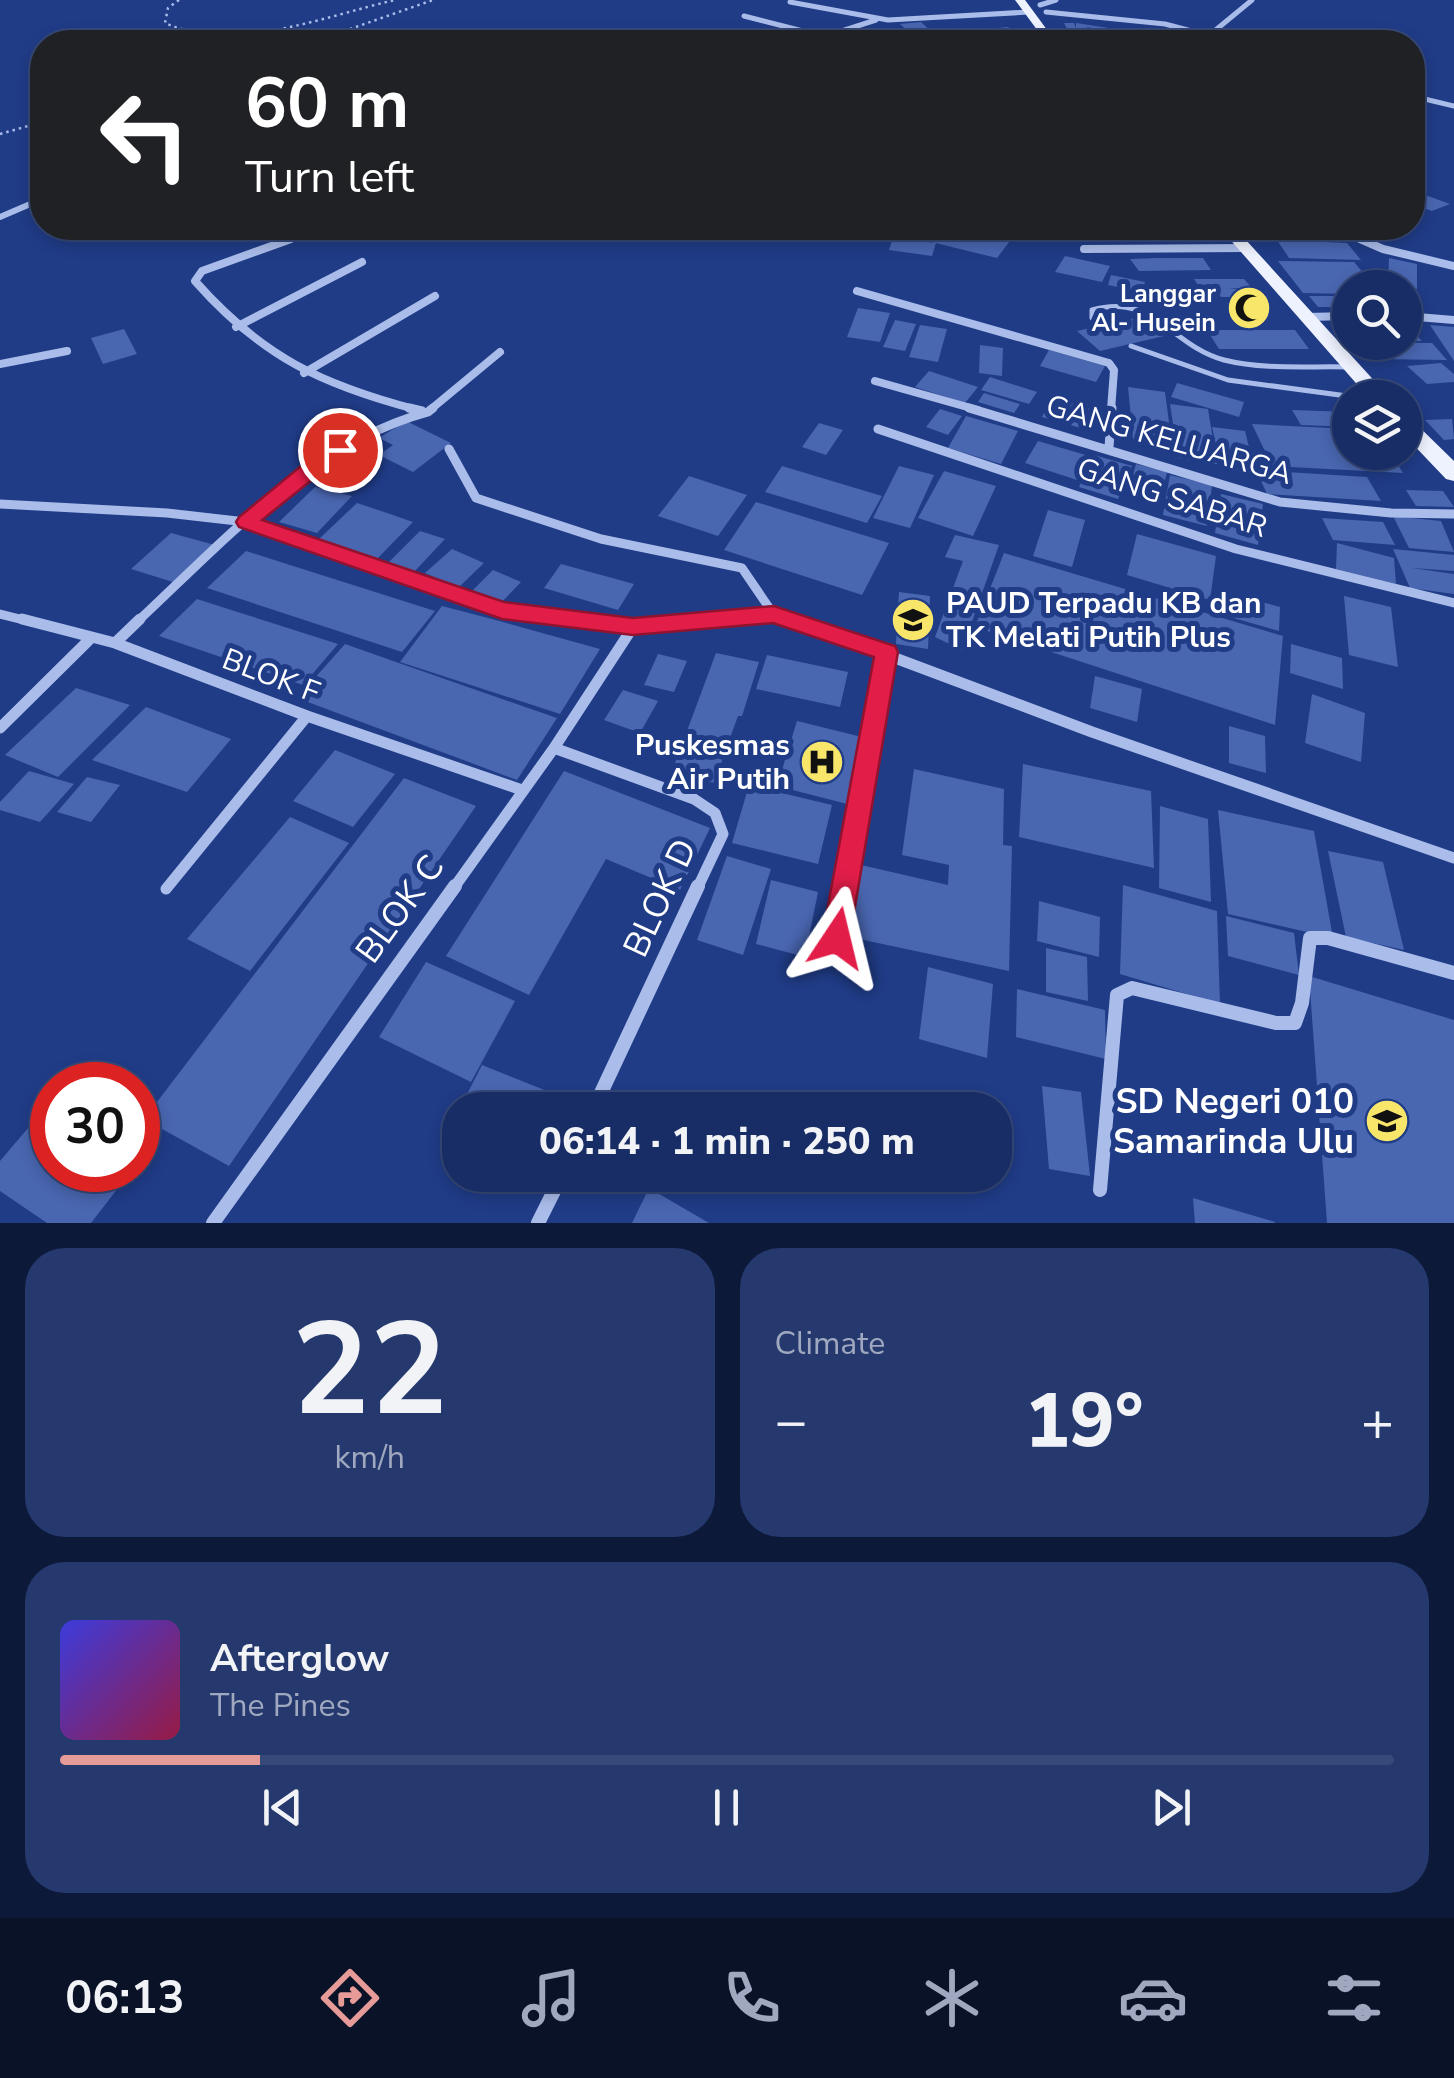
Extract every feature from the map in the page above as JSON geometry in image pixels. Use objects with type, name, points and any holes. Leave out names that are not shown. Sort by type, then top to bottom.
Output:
[{"type":"main road","points":[[1033,6],[1055,30]]},
{"type":"main road","points":[[1033,6],[1046,30]]},
{"type":"main road","points":[[1238,240],[1364,380]]},
{"type":"main road","points":[[1422,441],[1454,474]]},
{"type":"street","points":[[844,30],[880,19],[1033,6],[1056,0]]},
{"type":"street","points":[[1216,30],[1252,0]]},
{"type":"street","points":[[790,2],[880,19]]},
{"type":"street","points":[[1033,6],[1195,30]]},
{"type":"street","points":[[744,16],[801,30]]},
{"type":"street","points":[[1425,99],[1454,106]]},
{"type":"street","points":[[0,216],[30,204]]},
{"type":"street","points":[[288,240],[196,276],[195,281],[264,352],[356,394],[428,412]]},
{"type":"street","points":[[1362,240],[1383,249],[1454,266]]},
{"type":"street","points":[[1084,249],[1246,248]]},
{"type":"street","points":[[236,327],[362,262]]},
{"type":"street","points":[[857,291],[1109,362],[1114,370],[1109,447]]},
{"type":"street","points":[[304,373],[434,296]]},
{"type":"street","points":[[1307,317],[1332,316]]},
{"type":"street","points":[[1422,317],[1454,320]]},
{"type":"street","points":[[0,364],[67,350]]},
{"type":"street","points":[[115,644],[246,522],[319,462],[400,416],[428,412],[500,352]]},
{"type":"street","name":"GANG KELUARGA","points":[[875,381],[1109,447],[1280,502],[1454,514]]},
{"type":"street","name":"GANG SABAR","points":[[878,429],[1202,536],[1396,593],[1454,603]]},
{"type":"street","points":[[449,449],[476,498],[600,538],[742,568],[774,615]]},
{"type":"street","points":[[0,504],[167,512],[246,522],[502,611],[633,627],[774,615],[886,652],[1092,732],[1454,858]]},
{"type":"street","name":"BLOK F","points":[[0,614],[115,644],[306,716],[522,790]]},
{"type":"street","name":"BLOK C","points":[[213,1223],[554,748],[633,627]]},
{"type":"street","points":[[0,728],[89,640]]},
{"type":"street","points":[[837,938],[886,652]]},
{"type":"street","points":[[166,890],[306,716]]},
{"type":"street","name":"BLOK D","points":[[554,748],[694,799],[715,813],[723,834],[601,1092]]},
{"type":"street","points":[[1100,1190],[1117,995],[1132,988],[1276,1022],[1296,1023],[1302,1012],[1304,951],[1310,938],[1328,938],[1454,974]]},
{"type":"street","points":[[538,1223],[554,1192]]},
{"type":"lane","points":[[1099,324],[1092,318],[1092,310],[1113,304],[1137,306],[1210,355],[1265,363],[1353,367]]},
{"type":"lane","points":[[1130,346],[1228,380],[1332,394]]},
{"type":"path","points":[[177,30],[164,23],[168,8],[180,0]]},
{"type":"path","points":[[239,30],[280,26],[394,0]]},
{"type":"path","points":[[348,30],[434,0]]},
{"type":"path","points":[[0,134],[30,125]]},
{"type":"building","points":[[921,22],[930,30],[907,30],[900,24]]},
{"type":"building","points":[[1064,23],[1074,23],[1076,28],[1076,23],[1122,30],[1087,27],[1088,30],[1068,30]]},
{"type":"building","points":[[1425,198],[1450,204],[1432,211],[1425,209]]},
{"type":"building","points":[[892,240],[936,243],[932,256],[889,250]]},
{"type":"building","points":[[923,240],[1011,240],[997,258]]},
{"type":"building","points":[[1277,240],[1347,243],[1361,260],[1289,258]]},
{"type":"building","points":[[1065,256],[1110,266],[1102,282],[1055,272]]},
{"type":"building","points":[[1203,258],[1211,270],[1139,271],[1130,259]]},
{"type":"building","points":[[1389,258],[1417,264],[1417,270],[1389,270]]},
{"type":"building","points":[[1278,261],[1354,262],[1361,270],[1332,270],[1332,294],[1303,293]]},
{"type":"building","points":[[1111,275],[1145,282],[1142,292],[1108,285]]},
{"type":"building","points":[[1194,279],[1244,279],[1251,287],[1228,289],[1250,289],[1256,297],[1221,297],[1215,288],[1200,288]]},
{"type":"building","points":[[1309,296],[1332,296],[1332,307],[1318,307]]},
{"type":"building","name":"Langgar Al- Husein","points":[[1231,303],[1257,303],[1266,313],[1240,314]]},
{"type":"building","points":[[858,308],[890,313],[880,342],[847,337]]},
{"type":"building","points":[[1139,317],[1164,336],[1100,351],[1077,331]]},
{"type":"building","points":[[895,320],[916,324],[905,351],[883,347]]},
{"type":"building","points":[[920,325],[947,329],[938,362],[909,357]]},
{"type":"building","points":[[1430,325],[1454,327],[1454,361]]},
{"type":"building","points":[[124,329],[137,354],[103,364],[91,338]]},
{"type":"building","points":[[1207,330],[1295,330],[1309,349],[1219,349]]},
{"type":"building","points":[[1422,343],[1432,343],[1447,360],[1422,360]]},
{"type":"building","points":[[980,345],[1003,348],[1002,376],[979,373]]},
{"type":"building","points":[[1049,350],[1105,366],[1096,382],[1040,366]]},
{"type":"building","points":[[1441,363],[1454,374],[1454,382],[1427,384],[1407,366]]},
{"type":"building","points":[[929,371],[978,387],[965,403],[915,387]]},
{"type":"building","points":[[990,377],[1037,392],[1029,404],[981,390]]},
{"type":"building","points":[[1177,383],[1244,402],[1239,417],[1171,397]]},
{"type":"building","points":[[1128,387],[1165,392],[1172,445],[1133,439]]},
{"type":"building","points":[[984,393],[1020,404],[1014,413],[978,402]]},
{"type":"building","points":[[1051,397],[1099,411],[1091,431],[1042,417]]},
{"type":"building","points":[[1170,404],[1208,409],[1217,464],[1178,458]]},
{"type":"building","points":[[940,409],[962,416],[948,435],[926,427]]},
{"type":"building","points":[[1292,410],[1332,411],[1332,426],[1301,425]]},
{"type":"building","points":[[337,415],[356,427],[334,440],[315,428]]},
{"type":"building","points":[[966,416],[1018,431],[1001,464],[948,448]]},
{"type":"building","points":[[1452,419],[1454,439],[1444,440],[1425,420]]},
{"type":"building","points":[[406,421],[451,443],[413,472],[379,455],[393,445],[379,438]]},
{"type":"building","points":[[819,423],[843,430],[826,455],[802,447]]},
{"type":"building","points":[[1252,424],[1332,428],[1332,469],[1272,466]]},
{"type":"building","points":[[1212,427],[1245,431],[1255,472],[1221,467]]},
{"type":"building","points":[[1038,441],[1089,456],[1077,480],[1025,463]]},
{"type":"building","points":[[1094,455],[1132,466],[1118,499],[1079,487]]},
{"type":"building","points":[[1136,464],[1167,472],[1160,501],[1128,492]]},
{"type":"building","points":[[782,466],[882,496],[867,523],[765,492]]},
{"type":"building","points":[[899,466],[934,475],[910,528],[873,518]]},
{"type":"building","points":[[1256,470],[1367,477],[1381,501],[1267,494]]},
{"type":"building","points":[[1347,470],[1401,470],[1403,473]]},
{"type":"building","points":[[944,471],[996,486],[973,536],[918,518]]},
{"type":"building","points":[[1170,475],[1212,485],[1207,526],[1163,515]]},
{"type":"building","points":[[689,476],[747,495],[718,536],[658,516]]},
{"type":"building","points":[[315,487],[352,496],[317,533],[279,522]]},
{"type":"building","points":[[1406,490],[1443,491],[1454,507],[1416,506]]},
{"type":"building","points":[[1221,494],[1263,504],[1258,545],[1215,533]]},
{"type":"building","points":[[756,502],[889,543],[862,595],[724,550]]},
{"type":"building","points":[[357,503],[413,522],[377,559],[319,539]]},
{"type":"building","points":[[1048,510],[1085,520],[1072,567],[1033,556]]},
{"type":"building","points":[[1393,516],[1441,521],[1454,552],[1409,548]]},
{"type":"building","points":[[1322,518],[1383,522],[1395,545],[1333,540]]},
{"type":"building","points":[[420,531],[445,539],[414,572],[388,563]]},
{"type":"building","points":[[171,533],[215,545],[176,583],[131,569]]},
{"type":"building","points":[[1137,534],[1216,556],[1210,600],[1127,575]]},
{"type":"building","points":[[955,535],[999,545],[962,650],[935,637],[963,561],[945,557]]},
{"type":"building","points":[[1337,543],[1394,558],[1396,584],[1336,569]]},
{"type":"building","points":[[452,549],[484,563],[458,588],[425,573]]},
{"type":"building","points":[[1393,549],[1454,555],[1454,571],[1412,568],[1454,574],[1454,594],[1410,588]]},
{"type":"building","points":[[246,551],[435,611],[402,652],[207,588]]},
{"type":"building","points":[[1004,553],[1283,636],[1275,725],[975,627]]},
{"type":"building","points":[[561,564],[634,584],[618,610],[544,588]]},
{"type":"building","points":[[493,570],[521,582],[499,605],[471,592]]},
{"type":"building","points":[[1218,590],[1280,607],[1279,631],[1216,613]]},
{"type":"building","name":"PAUD Terpadu KB dan TK Melati Putih Plus","points":[[899,592],[930,596],[928,649],[896,644]]},
{"type":"building","points":[[1344,596],[1391,607],[1398,667],[1349,655]]},
{"type":"building","points":[[197,599],[338,644],[303,685],[159,636]]},
{"type":"building","points":[[442,606],[600,649],[560,714],[400,662]]},
{"type":"building","points":[[345,644],[557,718],[517,780],[297,698]]},
{"type":"building","points":[[1291,644],[1342,658],[1343,689],[1290,673]]},
{"type":"building","points":[[716,653],[759,662],[714,783],[672,771]]},
{"type":"building","points":[[658,654],[687,661],[674,692],[644,685]]},
{"type":"building","points":[[767,655],[848,672],[840,707],[756,689]]},
{"type":"building","points":[[1095,676],[1142,689],[1137,722],[1090,708]]},
{"type":"building","points":[[76,688],[130,705],[58,777],[5,755]]},
{"type":"building","points":[[623,690],[658,701],[640,733],[604,720]]},
{"type":"building","points":[[1312,694],[1365,713],[1361,762],[1305,743]]},
{"type":"building","points":[[146,707],[231,739],[187,792],[92,760]]},
{"type":"building","name":"Puskesmas Air Putih","points":[[797,721],[866,738],[851,805],[777,786]]},
{"type":"building","points":[[1229,726],[1265,736],[1266,773],[1229,763]]},
{"type":"building","points":[[335,750],[395,774],[353,827],[293,801]]},
{"type":"building","points":[[1023,764],[1151,791],[1154,868],[1019,837]]},
{"type":"building","points":[[914,769],[1004,789],[1003,845],[1012,846],[1009,971],[845,936],[861,865],[948,885],[949,865],[902,855]]},
{"type":"building","points":[[29,771],[74,784],[40,822],[0,810],[0,802]]},
{"type":"building","points":[[564,771],[710,828],[680,890],[606,859],[529,995],[446,956]]},
{"type":"building","points":[[87,777],[120,785],[91,822],[57,812]]},
{"type":"building","points":[[404,778],[476,806],[229,1166],[160,1128],[160,1098]]},
{"type":"building","points":[[749,785],[832,805],[818,864],[732,843]]},
{"type":"building","points":[[1160,806],[1208,819],[1211,902],[1159,888]]},
{"type":"building","points":[[1218,810],[1314,831],[1333,938],[1228,914]]},
{"type":"building","points":[[290,817],[349,843],[250,971],[187,939]]},
{"type":"building","points":[[1328,851],[1383,862],[1404,950],[1346,937]]},
{"type":"building","points":[[727,856],[771,869],[743,955],[697,940]]},
{"type":"building","points":[[771,880],[818,892],[805,957],[756,944]]},
{"type":"building","points":[[1123,885],[1217,911],[1220,1004],[1120,974]]},
{"type":"building","points":[[1039,901],[1100,917],[1099,957],[1037,941]]},
{"type":"building","points":[[1226,916],[1294,933],[1299,975],[1228,956]]},
{"type":"building","points":[[1046,948],[1087,957],[1088,1001],[1046,992]]},
{"type":"building","points":[[426,962],[515,1001],[471,1082],[379,1037]]},
{"type":"building","points":[[928,967],[993,984],[987,1058],[919,1039]]},
{"type":"building","name":"SD Negeri 010 Samarinda Ulu","points":[[1309,976],[1454,1020],[1454,1223],[1327,1223]]},
{"type":"building","points":[[1017,989],[1105,1010],[1106,1059],[1016,1037]]},
{"type":"building","points":[[482,1065],[550,1092],[468,1092]]},
{"type":"building","points":[[1042,1086],[1081,1092],[1090,1176],[1049,1169]]},
{"type":"building","points":[[30,1126],[30,1192],[115,1192],[91,1223],[47,1223],[0,1191],[0,1161]]},
{"type":"building","points":[[647,1192],[656,1192],[709,1223],[632,1223]]},
{"type":"building","points":[[1193,1198],[1275,1222],[1275,1223],[1195,1223]]},
{"type":"place","name":"Langgar Al- Husein","points":[[1249,308]]},
{"type":"place","name":"PAUD Terpadu KB dan TK Melati Putih Plus","points":[[913,620]]},
{"type":"place","name":"Puskesmas Air Putih","points":[[822,762]]},
{"type":"place","name":"SD Negeri 010 Samarinda Ulu","points":[[1387,1121]]},
{"type":"route","points":[[340,450],[319,462],[246,522],[502,611],[633,627],[774,615],[886,652],[837,938]]}]
